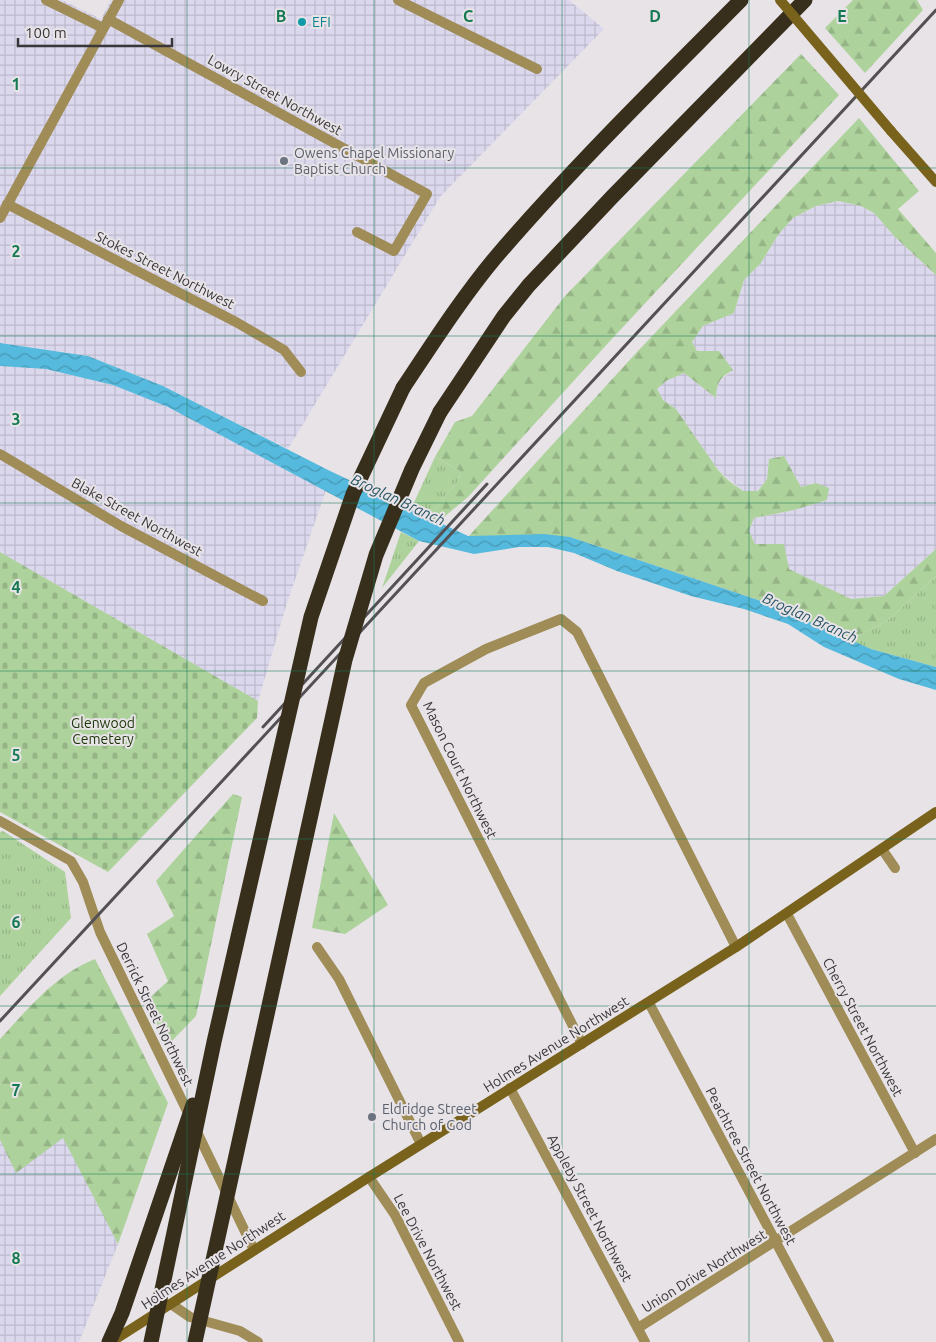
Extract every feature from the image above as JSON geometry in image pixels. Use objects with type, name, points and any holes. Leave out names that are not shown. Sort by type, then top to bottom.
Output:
[{"type":"highway","points":[[151,1342],[214,1042],[311,617],[353,494],[404,388],[449,317],[496,258],[569,178],[741,0]]},
{"type":"highway","points":[[195,1342],[345,660],[376,555],[412,469],[440,412],[504,316],[529,285],[805,0]]},
{"type":"highway","points":[[110,1342],[122,1313],[214,1042]]},
{"type":"main road","points":[[780,0],[936,182]]},
{"type":"main road","name":"Holmes Avenue Northwest","points":[[110,1342],[368,1177],[649,1003],[787,914],[936,812]]},
{"type":"street","name":"Lowry Street Northwest","points":[[46,0],[106,24],[427,194],[394,251],[357,232]]},
{"type":"street","points":[[0,218],[119,0]]},
{"type":"street","points":[[398,0],[537,70]]},
{"type":"street","name":"Stokes Street Northwest","points":[[7,204],[236,322],[284,350],[301,372]]},
{"type":"street","name":"Blake Street Northwest","points":[[0,454],[122,526],[263,601]]},
{"type":"street","name":"Mason Court Northwest","points":[[582,1044],[411,704],[424,683],[486,649],[561,619],[571,627],[576,632],[736,947]]},
{"type":"street","name":"Derrick Street Northwest","points":[[0,821],[71,861],[83,882],[100,932],[254,1250]]},
{"type":"street","points":[[882,849],[896,868]]},
{"type":"street","name":"Cherry Street Northwest","points":[[787,914],[916,1153]]},
{"type":"street","points":[[317,948],[339,979],[421,1144]]},
{"type":"street","name":"Peachtree Street Northwest","points":[[649,1003],[829,1342]]},
{"type":"street","name":"Appleby Street Northwest","points":[[510,1088],[645,1342]]},
{"type":"street","name":"Union Drive Northwest","points":[[638,1328],[936,1139]]},
{"type":"street","name":"Lee Drive Northwest","points":[[368,1177],[395,1215],[460,1342]]},
{"type":"street","points":[[171,1304],[190,1317],[240,1330],[258,1342]]},
{"type":"shaded area","points":[[0,0],[62,0],[101,19],[111,0],[569,0],[604,29],[440,197],[288,449],[163,386],[88,356],[0,343]]},
{"type":"shaded area","points":[[838,201],[861,206],[874,213],[895,237],[936,275],[936,549],[884,596],[851,599],[789,569],[755,544],[749,531],[754,518],[794,510],[827,500],[816,483],[801,487],[784,456],[769,459],[767,479],[758,491],[743,491],[718,470],[676,409],[663,400],[656,389],[666,381],[684,373],[716,398],[717,383],[733,370],[719,351],[697,351],[692,342],[703,326],[734,313],[744,280],[761,263],[778,235],[793,218],[816,206]]},
{"type":"shaded area","points":[[0,366],[46,369],[113,385],[168,407],[326,490],[286,606],[258,701],[0,552]]},
{"type":"shaded area","points":[[63,1137],[118,1244],[79,1342],[0,1342],[0,1140],[16,1172]]},
{"type":"green space","points":[[853,0],[917,0],[923,10],[865,73],[825,28]]},
{"type":"green space","points":[[801,54],[839,95],[468,497],[438,522],[428,517],[459,480],[460,471],[435,457],[455,422],[472,416],[565,296]]},
{"type":"green space","points":[[859,118],[919,191],[898,209],[936,253],[936,275],[895,237],[874,213],[861,206],[838,201],[816,206],[793,218],[778,235],[761,263],[744,280],[734,313],[703,326],[692,342],[697,351],[719,351],[733,370],[720,381],[716,398],[684,373],[666,381],[657,389],[663,400],[676,409],[718,470],[743,491],[758,491],[767,479],[769,459],[784,456],[801,487],[816,483],[829,488],[827,500],[794,510],[754,518],[749,531],[755,544],[784,544],[789,569],[851,599],[884,596],[936,549],[936,576],[887,621],[849,641],[767,603],[570,537],[468,537],[637,352]]},
{"type":"green space","points":[[435,457],[460,471],[459,480],[428,517],[411,509]]},
{"type":"green space","points":[[401,532],[419,541],[382,588]]},
{"type":"green space","name":"Glenwood Cemetery","points":[[0,552],[258,701],[257,718],[108,872],[0,812]]},
{"type":"green space","points":[[936,576],[936,667],[849,641],[887,621]]},
{"type":"green space","points":[[233,794],[242,797],[196,1016],[168,1045],[145,1002],[168,981],[147,934],[174,916],[156,881]]},
{"type":"green space","points":[[334,813],[388,905],[345,934],[312,928]]},
{"type":"green space","points":[[3,831],[65,872],[71,918],[0,996],[0,832]]},
{"type":"green space","points":[[95,959],[168,1103],[118,1244],[63,1138],[16,1173],[0,1140],[0,1039],[43,993],[67,974]]},
{"type":"water","points":[[0,343],[88,356],[163,386],[328,470],[468,536],[544,534],[570,537],[767,603],[871,649],[936,667],[936,690],[899,679],[824,647],[788,624],[744,609],[691,596],[617,571],[574,553],[548,547],[519,547],[474,554],[419,541],[168,407],[113,385],[46,369],[0,366]]},
{"type":"railway","points":[[0,1021],[936,10]]},
{"type":"railway","points":[[263,727],[487,484]]},
{"type":"place","name":"EFI","points":[[302,22]]},
{"type":"place","name":"Owens Chapel Missionary Baptist Church","points":[[284,161]]},
{"type":"place","name":"Eldridge Street Church of God","points":[[372,1117]]},
{"type":"water label","name":"Broglan Branch","points":[[398,500]]},
{"type":"water label","name":"Broglan Branch","points":[[810,618]]}]
